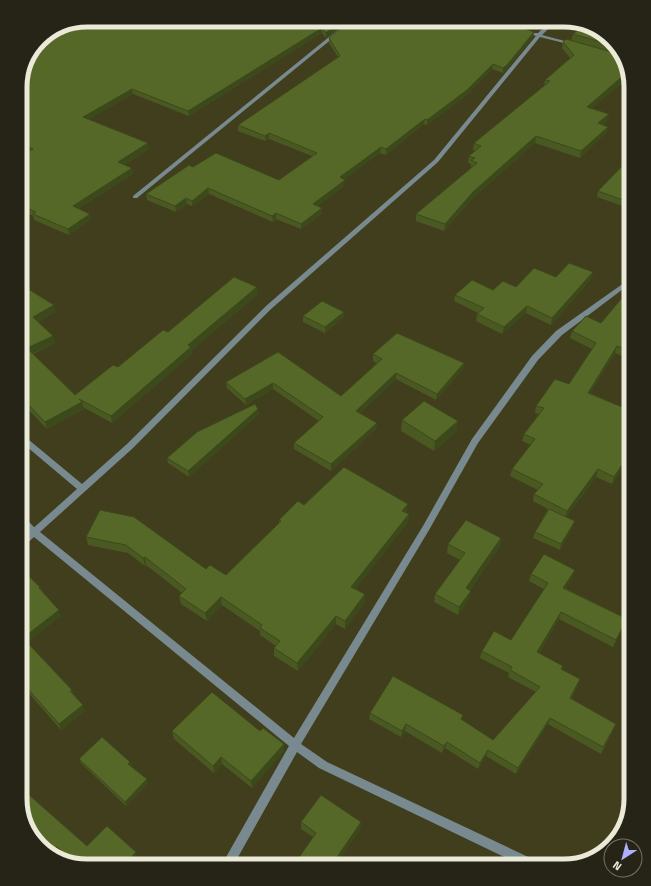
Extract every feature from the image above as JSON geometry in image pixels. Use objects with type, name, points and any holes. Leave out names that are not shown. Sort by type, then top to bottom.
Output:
[{"type":"street","points":[[135,197],[344,27]]},
{"type":"street","points":[[27,538],[130,446],[268,308],[436,161],[539,35],[548,27]]},
{"type":"street","points":[[532,33],[578,46]]},
{"type":"street","points":[[231,859],[295,745],[426,528],[479,435],[535,358],[559,333],[624,285]]},
{"type":"street","points":[[27,443],[82,489]]},
{"type":"street","points":[[27,525],[295,745],[323,765],[520,859]]},
{"type":"building","points":[[87,27],[333,27],[326,33],[322,28],[188,111],[132,89],[83,117],[148,143],[118,162],[132,168],[73,206],[90,214],[68,229],[33,214],[36,212],[27,208],[27,152],[33,149],[27,146],[27,83],[29,71],[37,54],[44,44],[64,32],[75,28]]},
{"type":"building","points":[[342,27],[521,27],[534,32],[503,68],[493,64],[467,90],[427,120],[425,119],[386,149],[381,147],[340,177],[345,180],[313,204],[322,208],[301,224],[276,213],[272,216],[208,188],[192,201],[186,198],[175,206],[146,194],[189,165],[193,167],[216,153],[279,180],[317,153],[269,133],[265,136],[238,125],[340,56],[329,38]]},
{"type":"building","points":[[579,29],[591,33],[606,44],[573,34]]},
{"type":"building","points":[[566,39],[613,53],[616,57],[623,76],[587,107],[609,114],[598,123],[608,127],[581,151],[536,136],[473,192],[445,224],[416,214],[477,163],[471,160],[475,158],[469,156],[481,146],[474,143],[550,81],[545,80],[574,55],[563,42]]},
{"type":"building","points":[[624,164],[624,200],[598,191]]},
{"type":"building","points":[[569,263],[593,272],[552,318],[527,306],[504,327],[477,314],[484,308],[455,295],[472,280],[493,290],[503,281],[516,287],[534,268],[556,277]]},
{"type":"building","points":[[234,277],[257,287],[188,345],[191,347],[111,416],[79,399],[82,402],[45,422],[27,403],[27,348],[75,395],[113,365],[118,367],[163,330],[168,332]]},
{"type":"building","points":[[27,288],[54,305],[33,317],[53,336],[27,348]]},
{"type":"building","points":[[624,295],[624,349],[617,346],[588,393],[624,408],[624,462],[614,477],[598,469],[567,511],[534,494],[543,484],[512,469],[535,439],[524,434],[544,408],[536,406],[555,379],[569,384],[596,343],[572,331],[586,316],[601,323]]},
{"type":"building","points":[[322,301],[344,312],[325,327],[303,316]]},
{"type":"building","points":[[397,333],[464,363],[437,394],[396,373],[356,411],[377,423],[331,464],[294,443],[323,417],[273,383],[245,399],[226,382],[278,352],[341,396],[382,359],[373,354]]},
{"type":"building","points":[[424,401],[458,421],[435,441],[402,420]]},
{"type":"building","points":[[255,404],[258,409],[188,471],[167,458],[197,432]]},
{"type":"building","points":[[344,467],[408,504],[402,511],[409,514],[351,587],[365,594],[345,621],[336,616],[297,663],[274,648],[280,641],[260,628],[262,625],[221,597],[205,613],[179,596],[186,589],[145,557],[143,558],[126,545],[86,537],[100,510],[134,517],[206,569],[210,565],[226,575],[281,521],[279,520],[298,501],[304,505]]},
{"type":"building","points":[[549,509],[575,521],[561,544],[535,532]]},
{"type":"building","points":[[466,520],[501,538],[466,588],[471,591],[459,607],[435,594],[465,553],[448,544]]},
{"type":"building","points":[[544,554],[575,570],[563,588],[624,618],[624,625],[616,640],[561,612],[537,652],[563,666],[561,669],[580,679],[570,698],[616,724],[603,747],[550,718],[518,768],[488,750],[480,763],[447,742],[444,746],[406,724],[402,731],[370,713],[393,676],[463,715],[461,719],[493,740],[540,687],[510,670],[512,667],[482,651],[494,631],[511,640],[548,583],[531,574]]},
{"type":"building","points":[[27,575],[40,587],[39,588],[59,610],[27,635]]},
{"type":"building","points":[[27,642],[72,690],[70,691],[83,705],[59,724],[27,688]]},
{"type":"building","points":[[212,692],[260,731],[263,728],[284,744],[251,781],[221,757],[213,766],[172,731]]},
{"type":"building","points":[[102,737],[130,762],[128,764],[147,779],[125,802],[79,759]]},
{"type":"building","points":[[28,794],[87,846],[107,826],[136,852],[130,859],[83,859],[66,855],[57,847],[55,849],[42,839],[35,829],[29,815]]},
{"type":"building","points":[[321,795],[361,822],[336,859],[298,859],[316,833],[301,822]]}]
